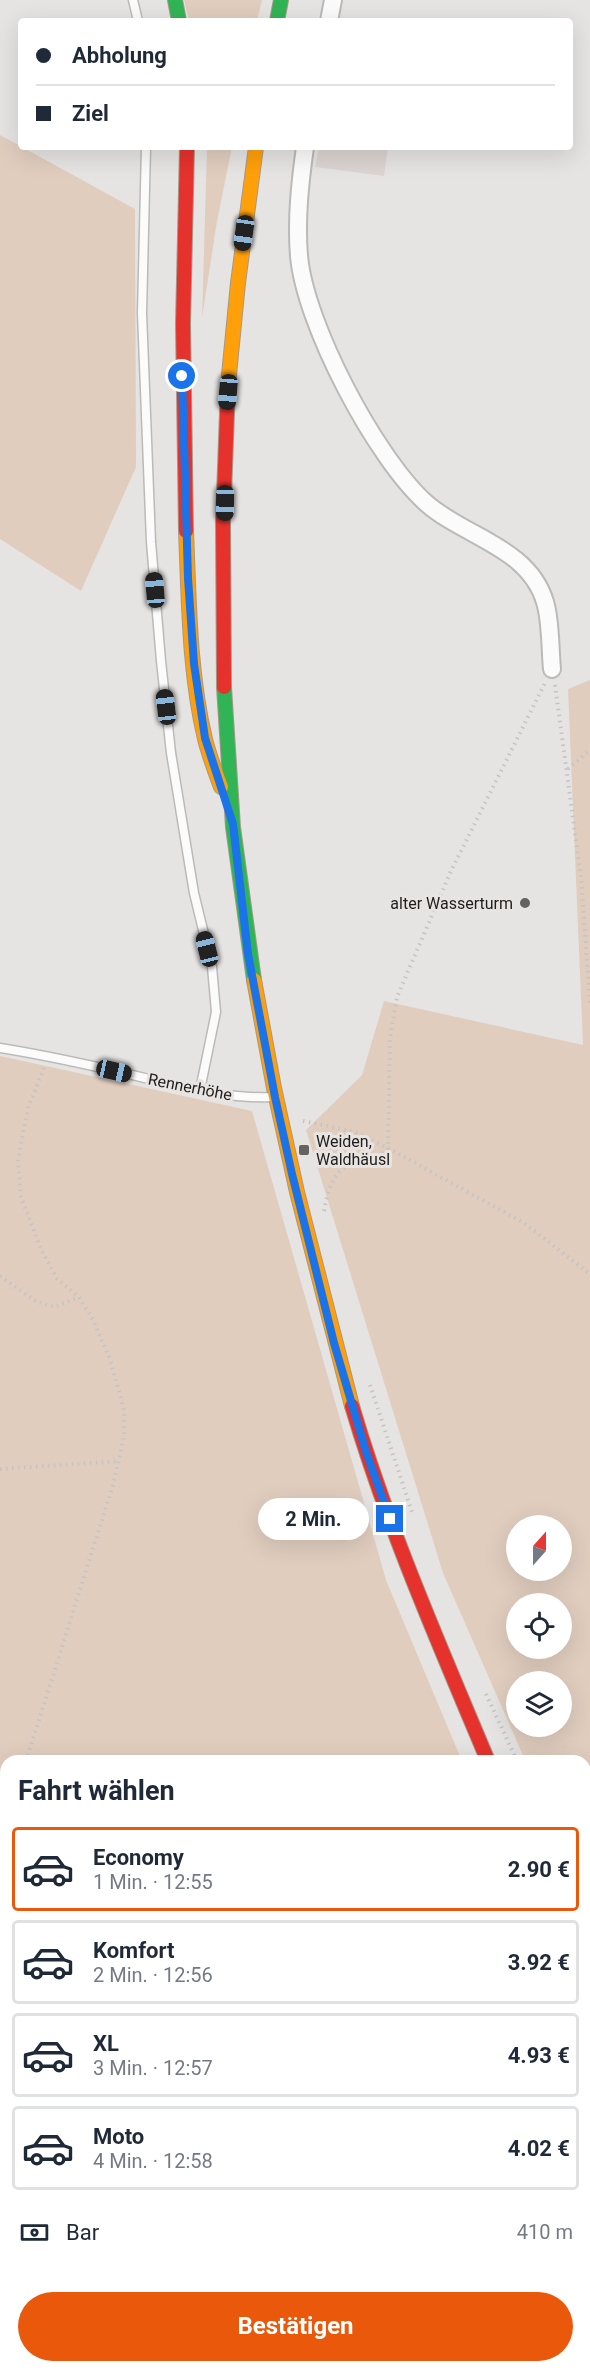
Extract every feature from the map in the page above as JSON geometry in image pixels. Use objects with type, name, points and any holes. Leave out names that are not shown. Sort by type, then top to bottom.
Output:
[{"type":"main road","points":[[175,0],[179,18]]},
{"type":"main road","points":[[278,18],[281,0]]},
{"type":"main road","points":[[187,150],[183,214],[182,376],[188,578],[194,653],[205,738],[233,824]]},
{"type":"main road","points":[[256,150],[239,273],[226,416],[223,590],[225,679],[233,824],[248,954],[279,1118],[334,1343],[366,1452],[423,1609],[485,1755]]},
{"type":"street","points":[[330,18],[333,0]]},
{"type":"street","points":[[305,150],[299,195],[299,256],[306,292],[349,396],[401,476],[426,503],[448,519],[518,560],[532,576],[545,602],[552,669]]},
{"type":"lane","points":[[133,0],[137,18]]},
{"type":"lane","points":[[146,150],[142,313],[151,542],[171,753],[194,893],[212,967],[216,1012],[200,1090]]},
{"type":"lane","name":"Rennerhöhe","points":[[0,1048],[49,1056],[200,1090],[248,1098],[275,1097]]},
{"type":"path","points":[[552,669],[568,770],[581,877],[590,1003]]},
{"type":"path","points":[[322,1221],[328,1189],[336,1172],[362,1159],[385,1153],[388,1148],[390,1038],[397,997],[451,871],[552,669]]},
{"type":"path","points":[[568,770],[590,750]]},
{"type":"path","points":[[28,1755],[124,1437],[124,1410],[110,1359],[92,1318],[79,1297],[57,1279],[40,1249],[21,1197],[18,1160],[28,1108],[49,1056]]},
{"type":"path","points":[[279,1118],[319,1123],[355,1132],[388,1148],[524,1222],[590,1274]]},
{"type":"path","points":[[0,1276],[37,1302],[55,1307],[79,1297]]},
{"type":"path","points":[[369,1380],[413,1514]]},
{"type":"path","points":[[0,1469],[118,1461]]},
{"type":"path","points":[[483,1688],[514,1755]]},
{"type":"shaded area","points":[[184,0],[262,0],[258,18],[188,18]]},
{"type":"shaded area","points":[[0,135],[18,145],[18,150],[27,150],[135,209],[136,467],[81,591],[0,539]]},
{"type":"shaded area","points":[[207,150],[231,150],[217,221],[202,318]]},
{"type":"shaded area","points":[[318,150],[388,150],[384,176],[315,167]]},
{"type":"shaded area","points":[[590,680],[590,1755],[523,1755],[515,1737],[572,1737],[572,1671],[506,1671],[506,1717],[443,1573],[306,1130],[362,1075],[384,1001],[583,1045],[568,689]]},
{"type":"shaded area","points":[[0,1056],[252,1111],[386,1580],[459,1755],[0,1755]]},
{"type":"traffic: fast","points":[[175,0],[178,18]]},
{"type":"traffic: fast","points":[[278,18],[281,0]]},
{"type":"traffic: fast","points":[[224,687],[233,827],[254,980]]},
{"type":"traffic: slow","points":[[228,385],[238,283],[256,150]]},
{"type":"traffic: slow","points":[[186,531],[196,688],[205,739],[221,787]]},
{"type":"traffic: slow","points":[[254,980],[274,1088],[297,1192],[352,1406]]},
{"type":"traffic: jam","points":[[186,531],[183,324],[187,150]]},
{"type":"traffic: jam","points":[[224,687],[223,522],[228,385]]},
{"type":"traffic: jam","points":[[352,1406],[398,1541],[486,1755]]},
{"type":"place","name":"alter Wasserturm","points":[[525,903]]},
{"type":"place","name":"Weiden, Waldhäusl","points":[[304,1150]]},
{"type":"route","points":[[182,376],[188,578],[198,700],[205,738],[233,824],[248,954],[292,1174],[334,1343],[366,1452],[390,1519]]}]
